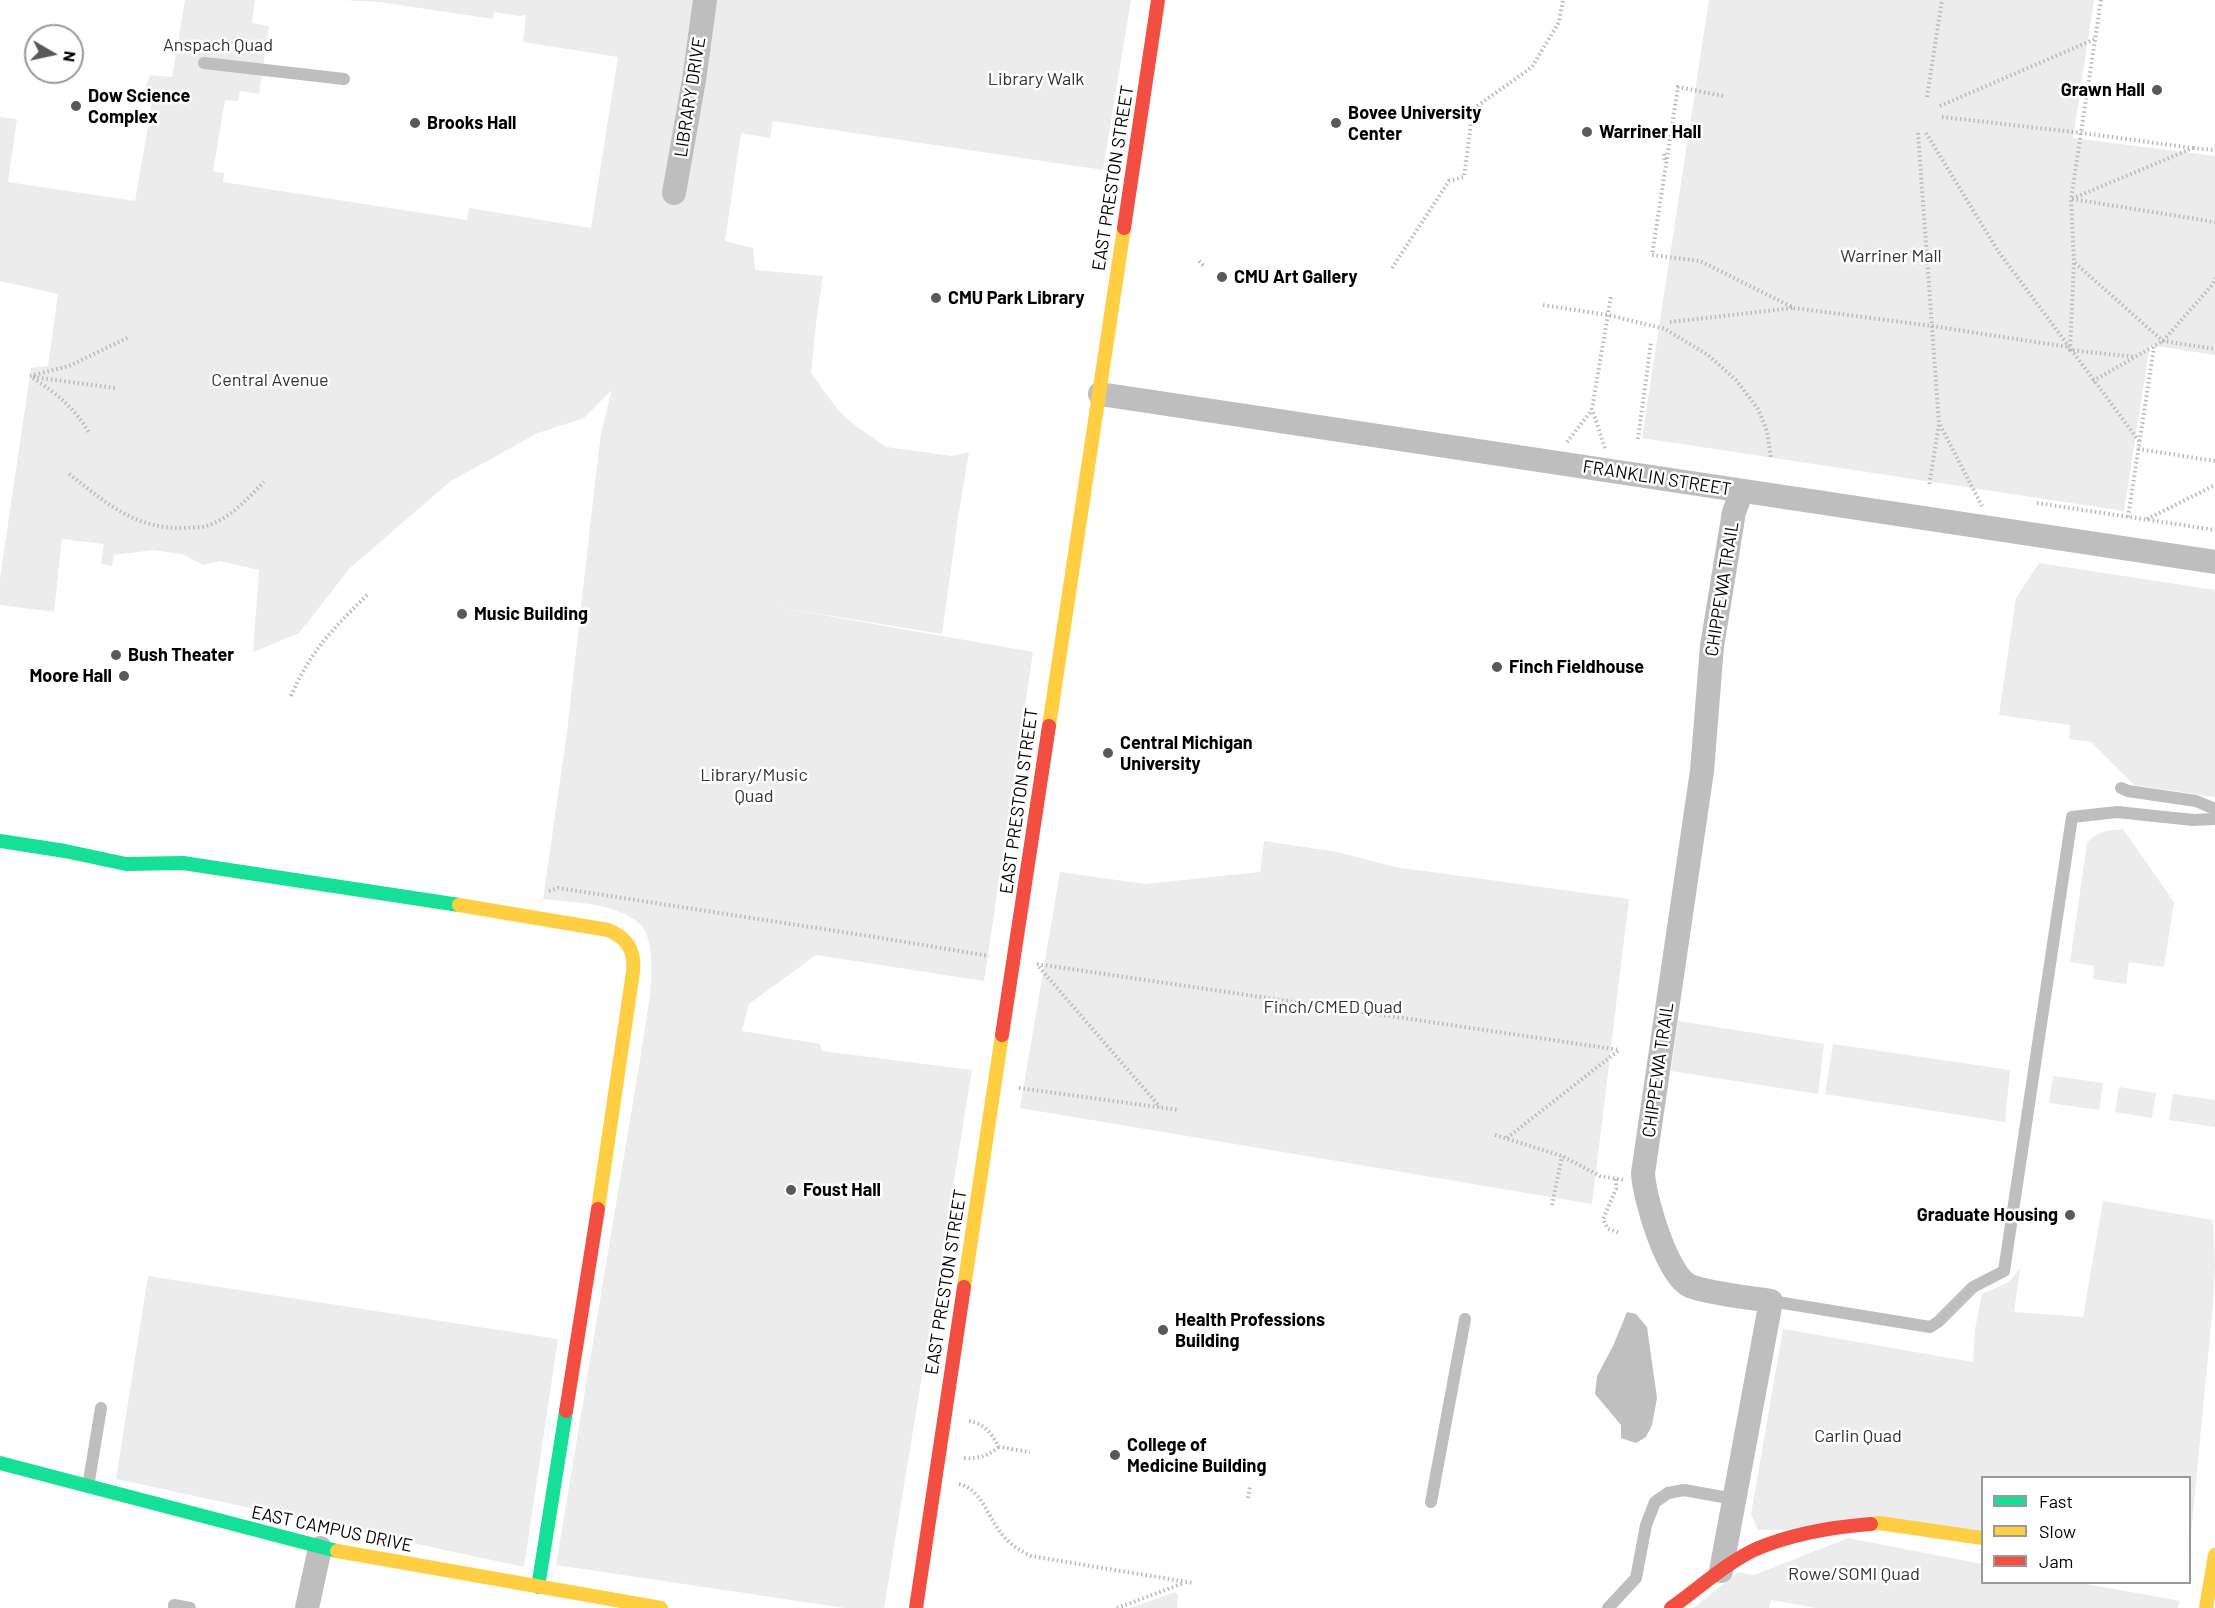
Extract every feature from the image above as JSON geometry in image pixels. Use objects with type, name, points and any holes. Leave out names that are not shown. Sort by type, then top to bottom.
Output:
[{"type":"street","name":"LIBRARY DRIVE","points":[[674,193],[705,0]]},
{"type":"street","name":"EAST PRESTON STREET","points":[[916,1608],[1158,0]]},
{"type":"street","name":"FRANKLIN STREET","points":[[1100,394],[2215,562]]},
{"type":"street","name":"CHIPPEWA TRAIL","points":[[1742,491],[1734,512],[1712,646],[1702,771],[1643,1173],[1647,1196],[1670,1266],[1682,1282],[1699,1288],[1771,1302]]},
{"type":"street","points":[[4,842],[65,850],[126,864],[183,863],[527,915],[609,930],[625,940],[632,953],[633,972],[538,1587]]},
{"type":"street","points":[[1721,1571],[1771,1302]]},
{"type":"street","name":"EAST CAMPUS DRIVE","points":[[0,1463],[320,1548],[661,1608]]},
{"type":"street","points":[[1671,1608],[1743,1556],[1768,1544],[1842,1526],[1879,1523],[1981,1538]]},
{"type":"street","points":[[308,1608],[320,1548]]},
{"type":"street","points":[[2206,1608],[2206,1575],[2215,1554]]},
{"type":"lane","points":[[204,63],[344,79]]},
{"type":"lane","points":[[2121,788],[2196,801],[2215,809]]},
{"type":"lane","points":[[1771,1302],[1930,1327],[1938,1322],[1972,1287],[2004,1271],[2072,817],[2117,812],[2193,820],[2215,819]]},
{"type":"lane","points":[[1431,1502],[1465,1319]]},
{"type":"lane","points":[[88,1487],[101,1408]]},
{"type":"lane","points":[[1608,1608],[1636,1578],[1646,1525],[1655,1502],[1668,1493],[1684,1490],[1734,1499]]},
{"type":"lane","points":[[174,1608],[174,1605],[190,1608]]},
{"type":"path","points":[[1392,268],[1449,182],[1464,177],[1473,109],[1532,66],[1559,22],[1563,0]]},
{"type":"path","points":[[1927,97],[1942,0]]},
{"type":"path","points":[[2069,349],[2074,262],[2072,199],[2101,0]]},
{"type":"path","points":[[1940,106],[2095,39]]},
{"type":"path","points":[[1723,96],[1678,87],[1652,255],[1700,261],[1794,308]]},
{"type":"path","points":[[1942,117],[2215,150]]},
{"type":"path","points":[[1918,133],[1939,424],[1929,486]]},
{"type":"path","points":[[1926,133],[1998,251],[2139,441]]},
{"type":"path","points":[[2072,199],[2193,148]]},
{"type":"path","points":[[1664,154],[1666,170]]},
{"type":"path","points":[[2072,199],[2215,222]]},
{"type":"path","points":[[1200,261],[1205,267]]},
{"type":"path","points":[[2074,262],[2163,341],[2215,349]]},
{"type":"path","points":[[2093,381],[2163,341],[2213,284],[2215,278]]},
{"type":"path","points":[[1611,296],[1592,409],[1599,434],[1617,473]]},
{"type":"path","points":[[1543,305],[1608,315],[1665,329],[1708,355],[1736,380],[1758,409],[1767,431],[1771,458]]},
{"type":"path","points":[[1670,322],[1794,308],[1932,326],[2069,349],[2135,357]]},
{"type":"path","points":[[30,376],[69,366],[129,337]]},
{"type":"path","points":[[1638,440],[1651,342]]},
{"type":"path","points":[[2128,517],[2154,347]]},
{"type":"path","points":[[30,376],[115,388]]},
{"type":"path","points":[[30,376],[60,396],[80,417],[90,433]]},
{"type":"path","points":[[1939,424],[1985,512]]},
{"type":"path","points":[[2138,449],[2215,461]]},
{"type":"path","points":[[69,474],[117,511],[146,524],[178,528],[205,527],[236,510],[264,482]]},
{"type":"path","points":[[2146,520],[2215,485]]},
{"type":"path","points":[[2037,503],[2215,530]]},
{"type":"path","points":[[291,696],[303,669],[324,638],[367,595]]},
{"type":"path","points":[[542,894],[558,888],[993,957]]},
{"type":"path","points":[[1160,1107],[1037,964],[1620,1050],[1507,1138]]},
{"type":"path","points":[[1019,1088],[1179,1110]]},
{"type":"path","points":[[1495,1135],[1562,1156],[1600,1176],[1627,1181]]},
{"type":"path","points":[[1552,1205],[1562,1156]]},
{"type":"path","points":[[1616,1179],[1616,1189],[1603,1220],[1608,1229],[1620,1233]]},
{"type":"path","points":[[967,1420],[978,1422],[987,1428],[999,1447]]},
{"type":"path","points":[[961,1458],[977,1459],[999,1447],[1030,1452]]},
{"type":"path","points":[[957,1484],[974,1491],[1002,1535],[1016,1548],[1031,1556],[1193,1583]]},
{"type":"path","points":[[1248,1498],[1250,1486]]},
{"type":"path","points":[[1117,1608],[1185,1582]]},
{"type":"green space","points":[[185,0],[255,0],[252,23],[269,26],[259,94],[240,91],[238,101],[225,100],[213,171],[224,173],[223,182],[467,220],[469,208],[591,228],[618,57],[523,42],[526,15],[494,12],[493,19],[379,2],[344,0],[1131,0],[1103,170],[773,121],[770,138],[741,133],[725,241],[753,248],[755,270],[823,276],[811,373],[838,410],[886,447],[952,456],[969,452],[942,634],[771,606],[1033,652],[984,981],[816,955],[749,1004],[742,1031],[820,1044],[822,1051],[972,1070],[884,1608],[845,1608],[556,1565],[651,987],[650,951],[647,936],[637,921],[623,913],[603,907],[543,899],[567,732],[601,433],[612,390],[584,418],[538,433],[451,481],[350,568],[299,633],[253,652],[259,570],[220,561],[203,565],[182,554],[153,550],[114,555],[112,566],[101,564],[104,544],[62,539],[54,612],[0,605],[0,578],[31,368],[48,366],[58,294],[0,281],[0,117],[17,119],[8,182],[135,201],[154,92],[144,91],[150,75],[172,77]]},
{"type":"green space","name":"Warriner Mall","points":[[1709,0],[2094,0],[2073,138],[2215,156],[2215,355],[2150,345],[2124,511],[1642,438]]},
{"type":"green space","points":[[2039,563],[2215,590],[2215,797],[2134,785],[2091,742],[2069,739],[2070,725],[1999,715],[2016,598]]},
{"type":"green space","points":[[2123,829],[2174,902],[2164,967],[2129,962],[2126,984],[2093,979],[2094,966],[2070,962],[2087,843],[2098,834]]},
{"type":"green space","name":"Finch/CMED Quad","points":[[1264,841],[1338,852],[1395,867],[1629,899],[1592,1204],[1020,1108],[1060,872],[1145,884],[1260,872]]},
{"type":"green space","points":[[1678,1021],[1824,1044],[1818,1094],[1671,1071]]},
{"type":"green space","points":[[1833,1044],[2010,1070],[2005,1122],[1825,1094]]},
{"type":"green space","points":[[2053,1076],[2103,1083],[2099,1110],[2049,1103]]},
{"type":"green space","points":[[2119,1087],[2156,1093],[2152,1118],[2115,1112]]},
{"type":"green space","points":[[2173,1094],[2215,1100],[2215,1127],[2169,1120]]},
{"type":"green space","name":"Carlin Quad","points":[[2103,1201],[2213,1220],[2215,1265],[2213,1305],[2191,1534],[2191,1476],[1981,1476],[1981,1538],[1919,1528],[1758,1530],[1751,1514],[1783,1329],[1973,1362],[1975,1329],[1982,1294],[2009,1282],[2020,1268],[2014,1312],[2083,1317]]},
{"type":"green space","points":[[148,1276],[558,1339],[524,1567],[116,1479]]},
{"type":"green space","name":"Rowe/SOMI Quad","points":[[1848,1538],[1981,1564],[1981,1584],[2086,1584],[2180,1601],[2178,1608],[1816,1608],[1771,1600],[1769,1608],[1694,1608],[1738,1572],[1754,1575]]},
{"type":"green space","points":[[1175,1592],[1178,1595],[1177,1608],[1130,1608]]},
{"type":"shaded area","points":[[1627,1312],[1636,1314],[1647,1327],[1657,1398],[1652,1425],[1646,1437],[1636,1443],[1621,1438],[1621,1425],[1595,1394],[1597,1376]]},
{"type":"traffic: fast","points":[[0,841],[65,851],[126,864],[183,863],[459,905]]},
{"type":"traffic: fast","points":[[538,1587],[566,1411]]},
{"type":"traffic: fast","points":[[0,1463],[337,1551]]},
{"type":"traffic: slow","points":[[1049,726],[1124,228]]},
{"type":"traffic: slow","points":[[459,905],[608,930],[621,937],[629,946],[633,958],[633,972],[598,1209]]},
{"type":"traffic: slow","points":[[964,1287],[1002,1035]]},
{"type":"traffic: slow","points":[[1871,1524],[1879,1523],[1981,1538]]},
{"type":"traffic: slow","points":[[337,1551],[661,1608]]},
{"type":"traffic: slow","points":[[2206,1608],[2215,1555]]},
{"type":"traffic: jam","points":[[1124,228],[1158,0]]},
{"type":"traffic: jam","points":[[1002,1035],[1049,726]]},
{"type":"traffic: jam","points":[[566,1411],[598,1209]]},
{"type":"traffic: jam","points":[[916,1608],[964,1287]]},
{"type":"traffic: jam","points":[[1671,1608],[1722,1569],[1754,1550],[1811,1532],[1871,1524]]},
{"type":"place","name":"Grawn Hall","points":[[2157,90]]},
{"type":"place","name":"Dow Science Complex","points":[[76,106]]},
{"type":"place","name":"Brooks Hall","points":[[415,123]]},
{"type":"place","name":"Bovee University Center","points":[[1336,123]]},
{"type":"place","name":"Warriner Hall","points":[[1587,132]]},
{"type":"place","name":"CMU Art Gallery","points":[[1222,277]]},
{"type":"place","name":"CMU Park Library","points":[[936,298]]},
{"type":"place","name":"Music Building","points":[[462,614]]},
{"type":"place","name":"Bush Theater","points":[[116,655]]},
{"type":"place","name":"Finch Fieldhouse","points":[[1497,667]]},
{"type":"place","name":"Moore Hall","points":[[124,676]]},
{"type":"place","name":"Central Michigan University","points":[[1108,753]]},
{"type":"place","name":"Foust Hall","points":[[791,1190]]},
{"type":"place","name":"Graduate Housing","points":[[2070,1215]]},
{"type":"place","name":"Health Professions Building","points":[[1163,1330]]},
{"type":"place","name":"College of Medicine Building","points":[[1115,1455]]},
{"type":"park label","name":"Anspach Quad","points":[[218,45]]},
{"type":"park label","name":"Library Walk","points":[[1036,79]]},
{"type":"park label","name":"Central Avenue","points":[[270,380]]},
{"type":"park label","name":"Library/Music Quad","points":[[754,785]]}]
